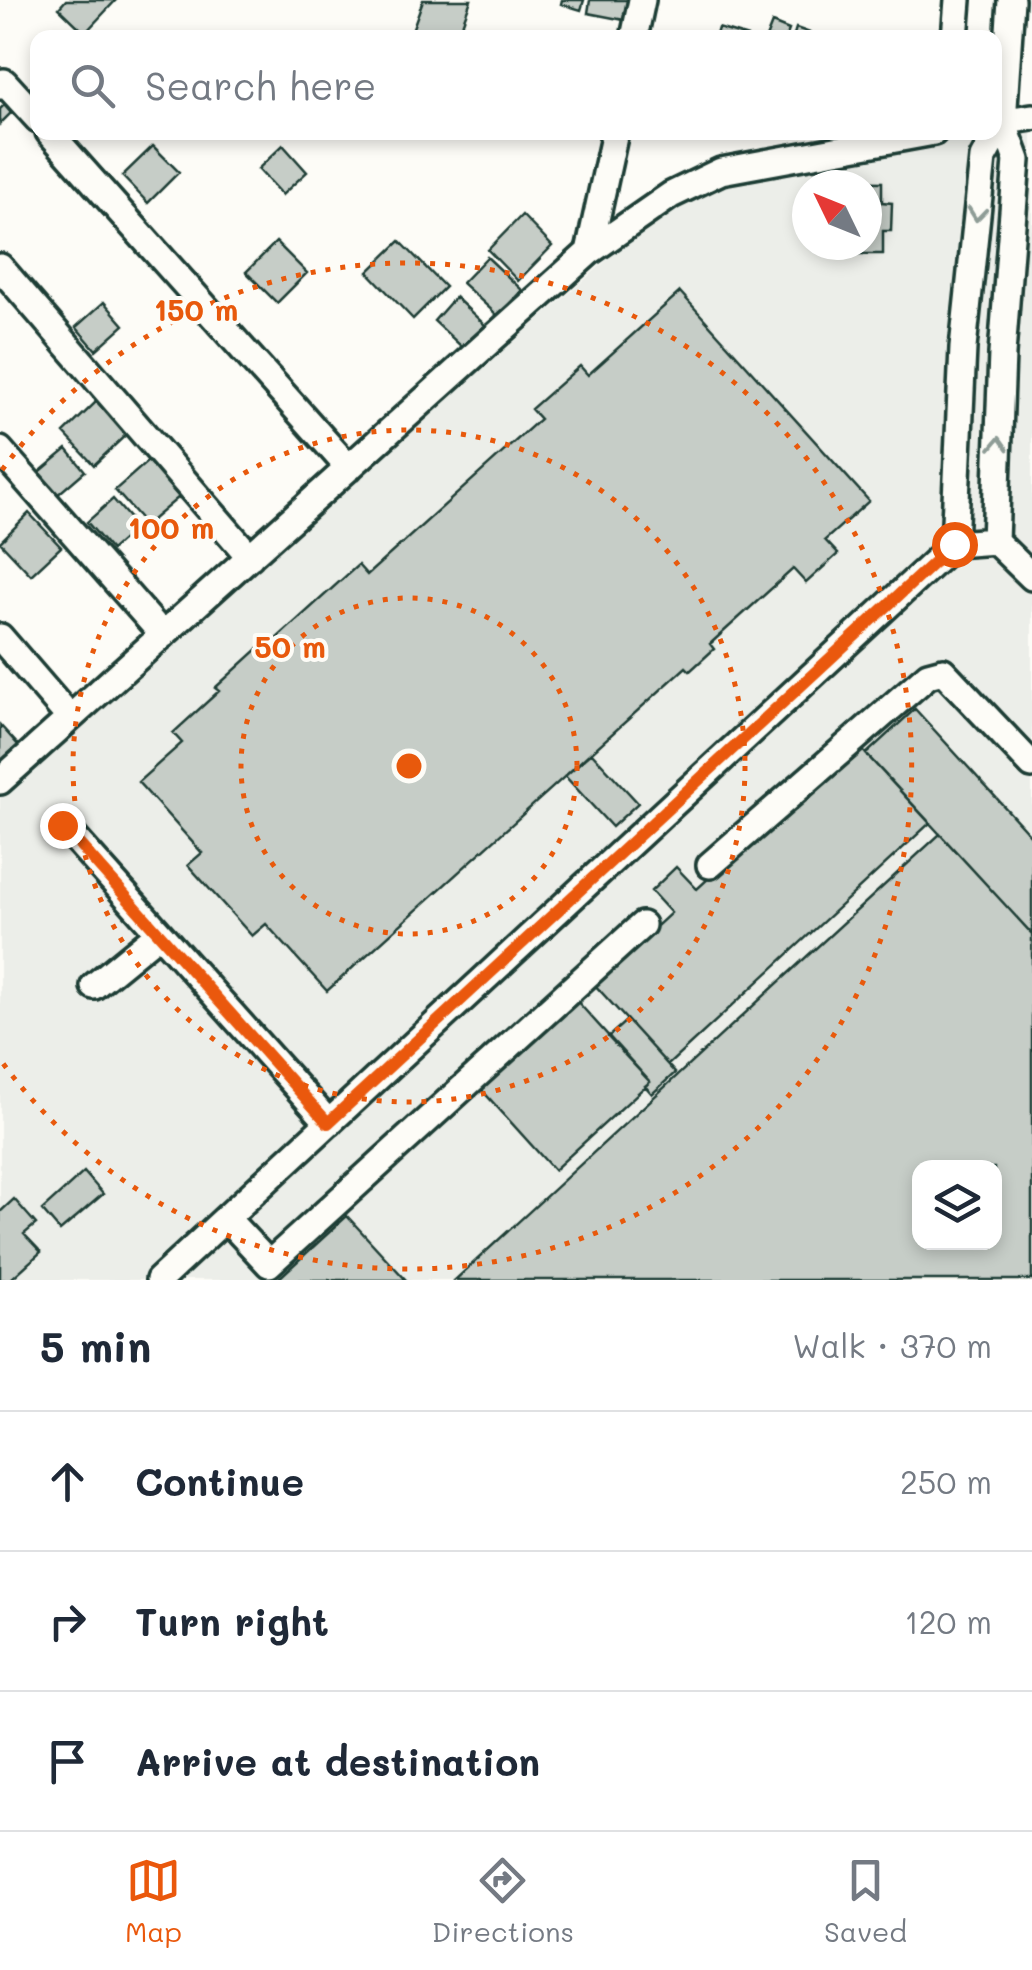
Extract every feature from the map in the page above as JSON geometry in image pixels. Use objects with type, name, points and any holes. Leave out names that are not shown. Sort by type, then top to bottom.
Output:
[{"type":"street","points":[[636,30],[642,0]]},
{"type":"street","points":[[956,30],[958,0]]},
{"type":"street","points":[[1002,92],[1011,0]]},
{"type":"street","points":[[0,86],[4,82],[30,111]]},
{"type":"street","points":[[1002,123],[1032,118]]},
{"type":"street","points":[[994,541],[1002,354],[1018,160],[1002,129]]},
{"type":"street","points":[[56,140],[349,468]]},
{"type":"street","points":[[589,252],[612,140]]},
{"type":"street","points":[[0,781],[589,252],[671,195],[721,172],[891,140]]},
{"type":"street","points":[[954,544],[963,348],[983,158],[991,140]]},
{"type":"street","points":[[0,267],[250,556]]},
{"type":"street","points":[[0,450],[163,635]]},
{"type":"street","points":[[159,1280],[954,544],[994,541],[1032,577]]},
{"type":"street","points":[[0,637],[69,717]]},
{"type":"street","points":[[710,865],[928,675],[943,671],[1032,765]]},
{"type":"street","points":[[62,825],[328,1123]]},
{"type":"street","points":[[226,1218],[268,1264],[642,925]]},
{"type":"street","points":[[94,986],[159,934]]},
{"type":"shaded area","points":[[1032,128],[1032,1280],[0,1280],[0,793],[675,200],[730,173],[951,140],[1002,140],[1002,132]]},
{"type":"building","points":[[66,0],[116,0],[88,30],[82,30],[59,8]]},
{"type":"building","points":[[423,0],[471,0],[460,30],[412,30]]},
{"type":"building","points":[[562,0],[584,0],[581,10],[561,4]]},
{"type":"building","points":[[590,0],[628,0],[624,20],[588,13]]},
{"type":"building","points":[[772,23],[789,30],[769,30]]},
{"type":"building","points":[[4,105],[11,113],[0,124],[0,109]]},
{"type":"building","points":[[283,145],[307,172],[282,195],[258,169]]},
{"type":"building","points":[[153,146],[179,172],[148,203],[122,176]]},
{"type":"building","points":[[882,202],[892,203],[891,231],[883,231],[883,254]]},
{"type":"building","points":[[522,215],[552,246],[518,281],[488,250]]},
{"type":"building","points":[[400,241],[445,287],[413,319],[368,272]]},
{"type":"building","points":[[276,242],[307,273],[277,303],[246,272]]},
{"type":"building","points":[[487,257],[522,290],[498,316],[462,283]]},
{"type":"building","points":[[680,292],[869,501],[825,540],[838,554],[806,583],[793,569],[710,644],[714,649],[690,671],[686,667],[327,991],[266,924],[252,936],[188,865],[202,853],[138,782],[182,743],[173,733],[261,646],[265,649],[358,565],[367,575],[540,419],[531,409],[580,366],[588,375]]},
{"type":"building","points":[[455,297],[485,325],[463,348],[434,321]]},
{"type":"building","points":[[104,302],[124,325],[96,350],[76,327]]},
{"type":"building","points":[[98,400],[129,432],[94,465],[64,433]]},
{"type":"building","points":[[67,449],[85,471],[55,497],[36,475]]},
{"type":"building","points":[[148,461],[179,497],[146,525],[115,490]]},
{"type":"building","points":[[113,499],[137,527],[111,550],[87,522]]},
{"type":"building","points":[[29,513],[61,547],[31,575],[0,542]]},
{"type":"building","points":[[915,709],[1032,837],[1032,934],[866,754]]},
{"type":"building","points":[[0,725],[19,746],[0,762]]},
{"type":"building","points":[[856,743],[930,823],[668,1065],[594,984],[671,913],[651,891],[676,867],[697,889]]},
{"type":"building","points":[[591,752],[638,803],[612,827],[565,776]]},
{"type":"building","points":[[940,834],[1032,934],[1032,1280],[455,1280]]},
{"type":"building","points":[[576,1000],[650,1082],[554,1170],[480,1088]]},
{"type":"building","points":[[627,1020],[675,1073],[652,1094],[645,1086],[650,1082],[608,1037]]},
{"type":"building","points":[[84,1172],[103,1194],[60,1231],[42,1210]]},
{"type":"building","points":[[14,1199],[36,1224],[24,1234],[41,1252],[10,1280],[0,1280],[0,1212]]},
{"type":"building","points":[[347,1216],[406,1280],[277,1280]]},
{"type":"route","points":[[62,825],[328,1123],[954,544]]}]
